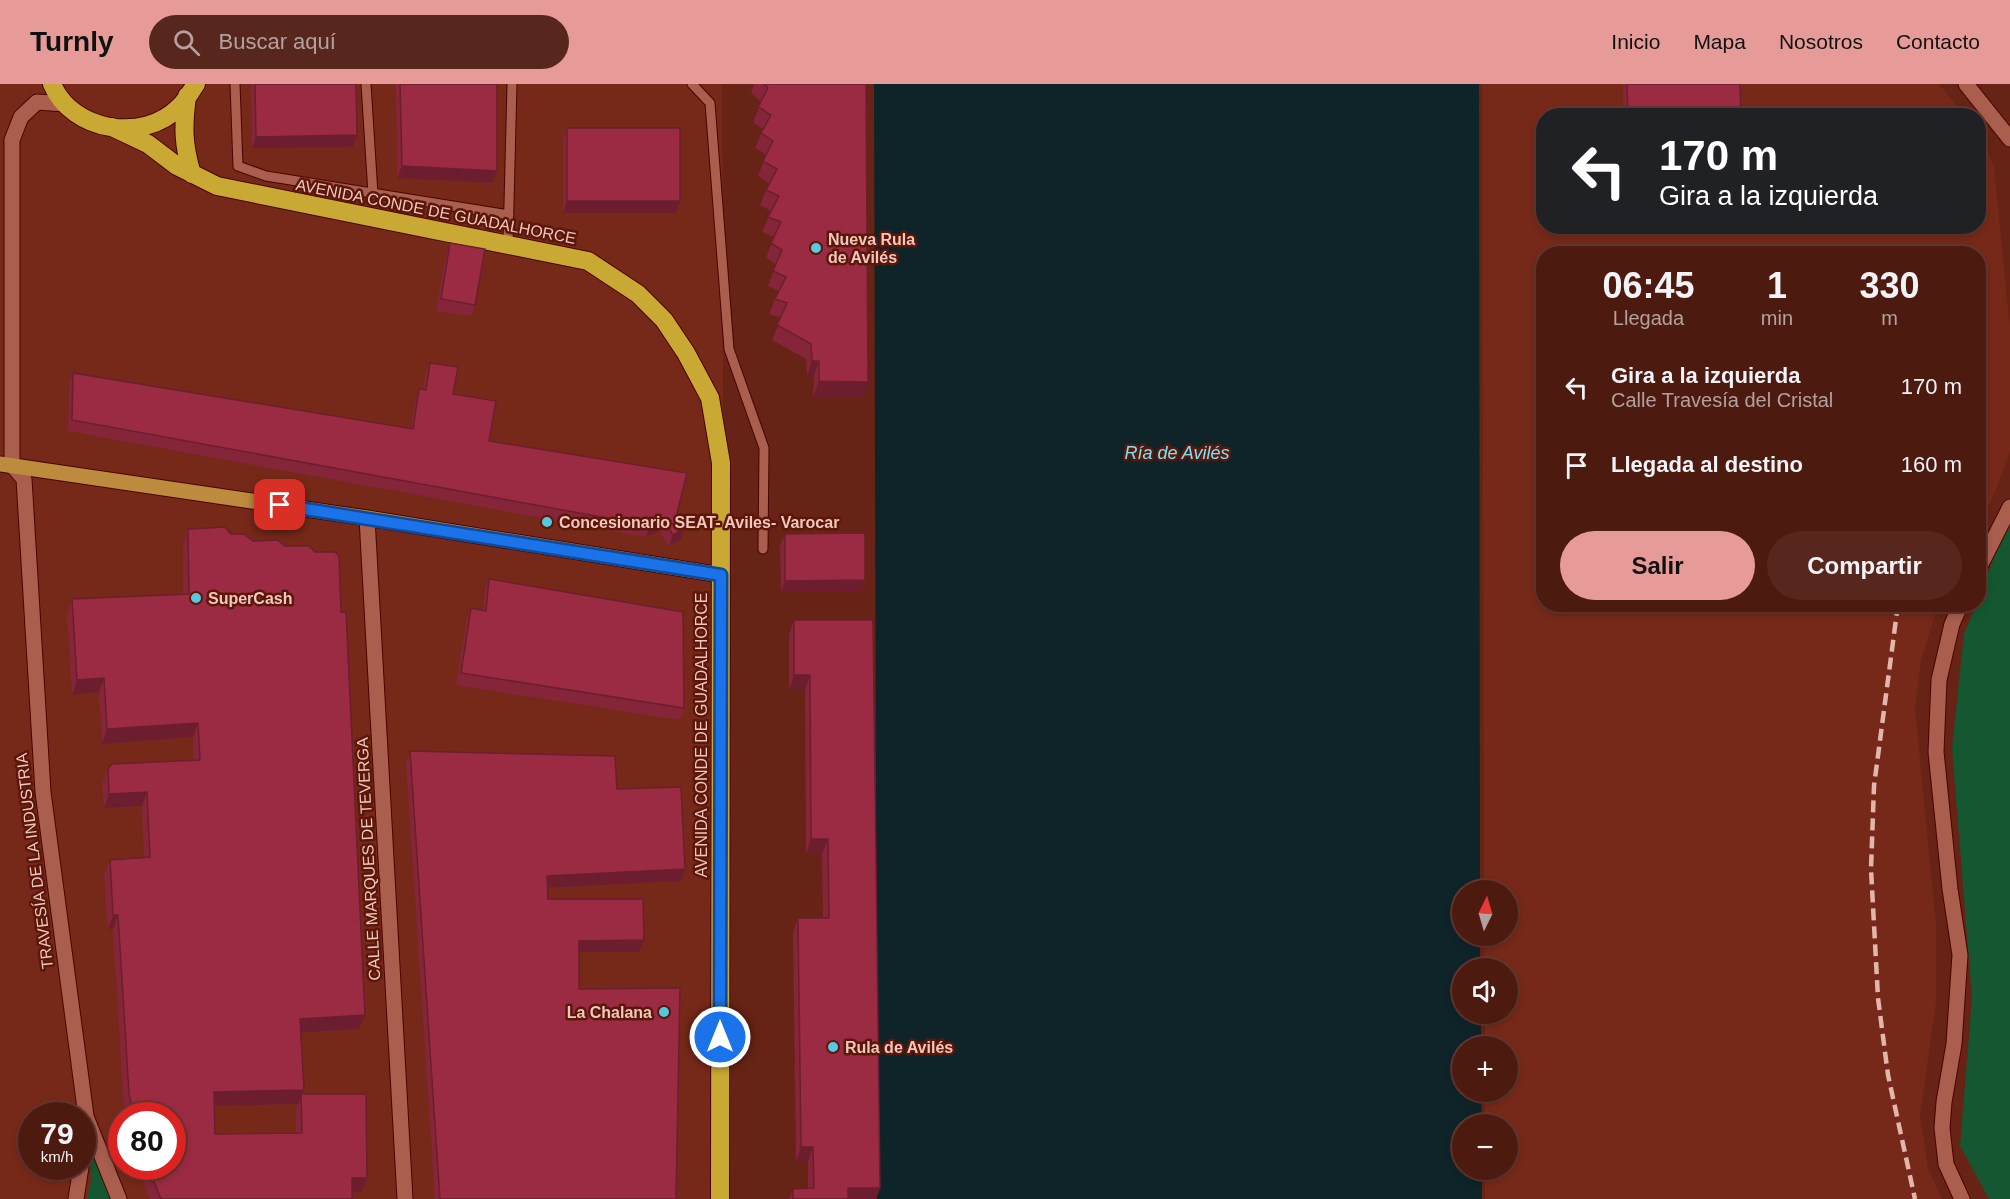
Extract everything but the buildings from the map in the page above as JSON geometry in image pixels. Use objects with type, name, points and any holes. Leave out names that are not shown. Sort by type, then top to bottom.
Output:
[{"type":"highway","points":[[52,84],[65,104],[82,117],[101,126],[129,129],[158,122],[179,107],[191,90]]},
{"type":"highway","points":[[191,90],[183,123],[185,150],[192,174]]},
{"type":"highway","name":"AVENIDA CONDE DE GUADALHORCE","points":[[112,127],[148,144],[177,166],[217,186],[588,261],[638,294],[664,320],[686,353],[710,398],[721,463],[720,1199]]},
{"type":"main road","points":[[6,465],[367,518],[721,575]]},
{"type":"street","points":[[1966,84],[1985,108]]},
{"type":"street","name":"TRAVESÍA DE LA INDUSTRIA","points":[[65,104],[37,102],[21,117],[12,140],[6,465],[24,479],[43,792],[84,1102]]},
{"type":"street","points":[[1986,109],[2010,139]]},
{"type":"street","points":[[1986,554],[2010,507]]},
{"type":"street","name":"CALLE MARQUES DE TEVERGA","points":[[367,518],[405,1199]]},
{"type":"street","points":[[1957,612],[1952,624],[1939,680],[1936,752],[1950,889],[1960,955],[1954,1044],[1942,1128],[1946,1164],[1962,1199]]},
{"type":"street","name":"TRAVESÍA DE LA INDUSTRIA","points":[[96,1141],[119,1199]]},
{"type":"street","points":[[76,1199],[79,1180]]},
{"type":"lane","name":"AVENIDA CONDE DE GUADALHORCE","points":[[235,84],[238,166],[266,176],[509,215]]},
{"type":"lane","points":[[366,84],[373,194]]},
{"type":"lane","points":[[508,243],[512,84]]},
{"type":"lane","points":[[692,84],[710,103],[729,349],[764,448],[763,549]]},
{"type":"shaded area","points":[[0,84],[722,84],[726,1199],[0,1199]]},
{"type":"shaded area","points":[[1482,84],[1939,84],[1959,108],[1536,108],[1536,234],[1986,234],[1986,145],[1994,168],[2010,329],[2010,451],[1986,513],[1986,246],[1536,246],[1536,612],[1936,612],[1921,660],[1915,709],[1936,925],[1936,1002],[1920,1116],[1928,1168],[1942,1199],[1485,1199],[1485,1180],[1518,1180],[1518,1114],[1485,1114],[1485,1102],[1518,1102],[1518,1036],[1485,1036],[1485,1024],[1518,1024],[1518,958],[1484,958],[1484,946],[1518,946],[1518,880],[1484,880]]},
{"type":"green space","points":[[2010,514],[2010,1199],[1989,1199],[1960,1146],[1972,998],[1952,748],[1964,634],[1973,612],[1986,612],[1986,578]]},
{"type":"green space","points":[[96,1152],[115,1199],[87,1199],[91,1180],[96,1180]]},
{"type":"water","name":"Ría de Avilés","points":[[874,84],[1479,84],[1480,880],[1452,880],[1452,946],[1480,946],[1480,958],[1452,958],[1452,1024],[1481,1024],[1481,1036],[1452,1036],[1452,1102],[1481,1102],[1482,1114],[1452,1114],[1452,1180],[1482,1180],[1482,1199],[877,1199]]},
{"type":"railway","points":[[1897,612],[1874,786],[1871,869],[1878,998],[1888,1075],[1915,1199]]},
{"type":"place","name":"Nueva Rula de Avilés","points":[[816,248]]},
{"type":"place","name":"Concesionario SEAT- Aviles- Varocar","points":[[547,522]]},
{"type":"place","name":"SuperCash","points":[[196,598]]},
{"type":"place","name":"La Chalana","points":[[664,1012]]},
{"type":"place","name":"Rula de Avilés","points":[[833,1047]]},
{"type":"route","points":[[280,505],[721,575],[720,1037]]}]
